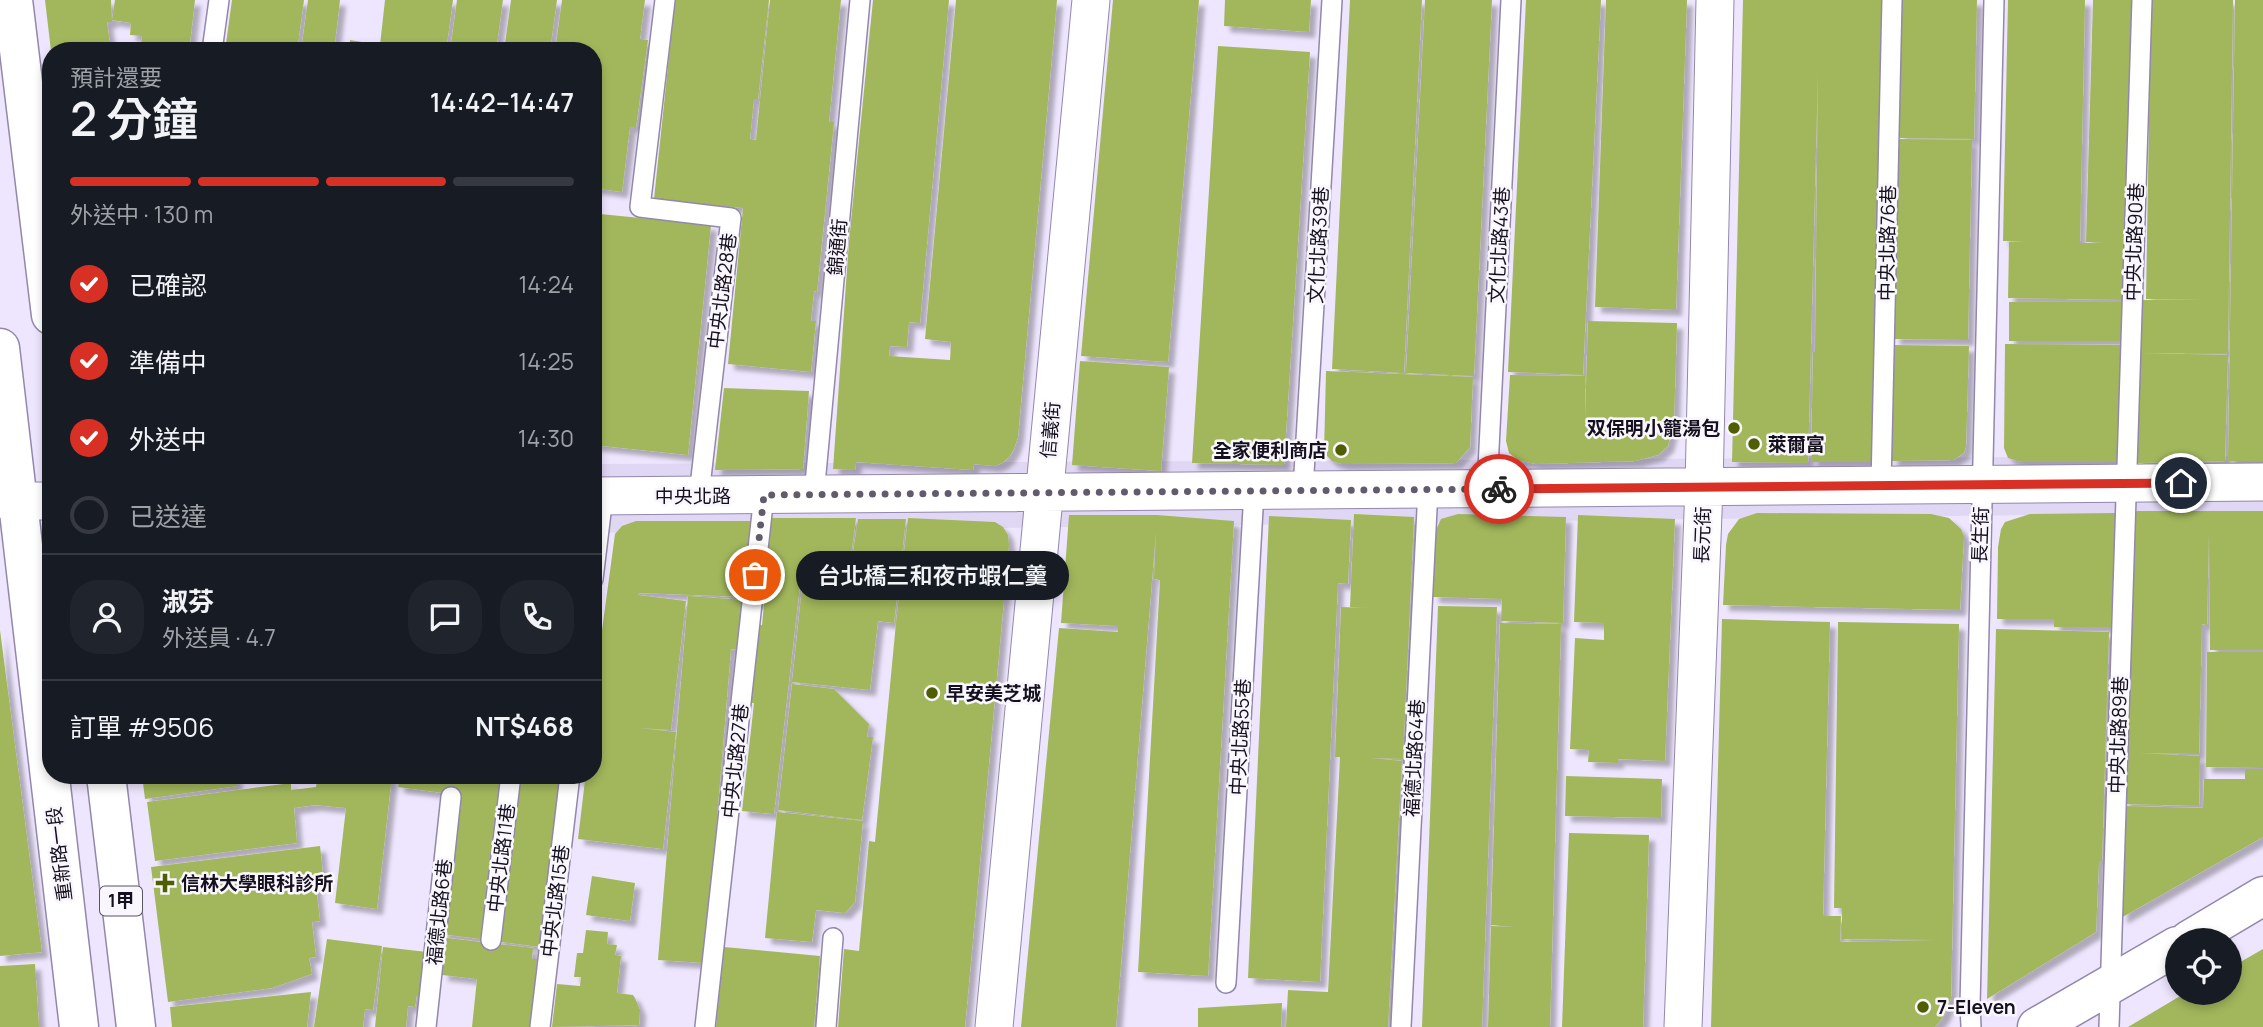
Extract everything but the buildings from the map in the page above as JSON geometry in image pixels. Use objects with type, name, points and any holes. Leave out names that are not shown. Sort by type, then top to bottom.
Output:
[{"type":"main road","points":[[13,0],[42,240]]},
{"type":"main road","name":"重新路一段","points":[[0,348],[23,500],[42,679]]},
{"type":"main road","name":"重新路一段","points":[[53,784],[79,1027]]},
{"type":"main road","name":"1甲","points":[[107,784],[136,1027]]},
{"type":"main road","points":[[2209,928],[2263,896]]},
{"type":"main road","points":[[2037,1027],[2165,953]]},
{"type":"street","name":"信義街","points":[[994,1027],[1091,0]]},
{"type":"street","name":"長元街","points":[[1683,1027],[1704,487],[1715,0]]},
{"type":"street","name":"中央北路","points":[[602,496],[2263,482]]},
{"type":"lane","points":[[213,42],[219,0]]},
{"type":"lane","name":"中央北路28巷","points":[[665,0],[640,207],[731,218],[699,495]]},
{"type":"lane","name":"錦通街","points":[[814,495],[860,0]]},
{"type":"lane","name":"文化北路39巷","points":[[1303,491],[1332,0]]},
{"type":"lane","name":"文化北路43巷","points":[[1487,489],[1510,0]]},
{"type":"lane","name":"中央北路76巷","points":[[1881,485],[1892,0]]},
{"type":"lane","name":"長生街","points":[[1971,1027],[1994,0]]},
{"type":"lane","name":"中央北路90巷","points":[[2126,484],[2142,0]]},
{"type":"lane","name":"中央北路89巷","points":[[2109,1027],[2126,484]]},
{"type":"lane","name":"福德北路64巷","points":[[1401,1027],[1428,489]]},
{"type":"lane","name":"中央北路55巷","points":[[1226,983],[1254,491]]},
{"type":"lane","name":"中央北路27巷","points":[[705,1027],[764,495]]},
{"type":"lane","name":"中央北路11巷","points":[[491,940],[510,784]]},
{"type":"lane","name":"中央北路15巷","points":[[540,1027],[569,784]]},
{"type":"lane","name":"福德北路6巷","points":[[426,1027],[451,797]]},
{"type":"lane","points":[[826,1027],[833,938]]},
{"type":"shaded area","points":[[2263,456],[2263,512],[602,533],[602,464]]},
{"type":"way so far","points":[[755,575],[764,495],[1499,489]]},
{"type":"place","name":"双保明小籠湯包","points":[[1734,428]]},
{"type":"place","name":"萊爾富","points":[[1754,444]]},
{"type":"place","name":"全家便利商店","points":[[1341,450]]},
{"type":"place","name":"台北橋三和夜市蝦仁羹","points":[[755,575]]},
{"type":"place","name":"早安美芝城","points":[[932,693]]},
{"type":"place","name":"信林大學眼科診所","points":[[165,883]]},
{"type":"place","name":"7-Eleven","points":[[1923,1007]]},
{"type":"route","points":[[1499,489],[2181,483]]}]
